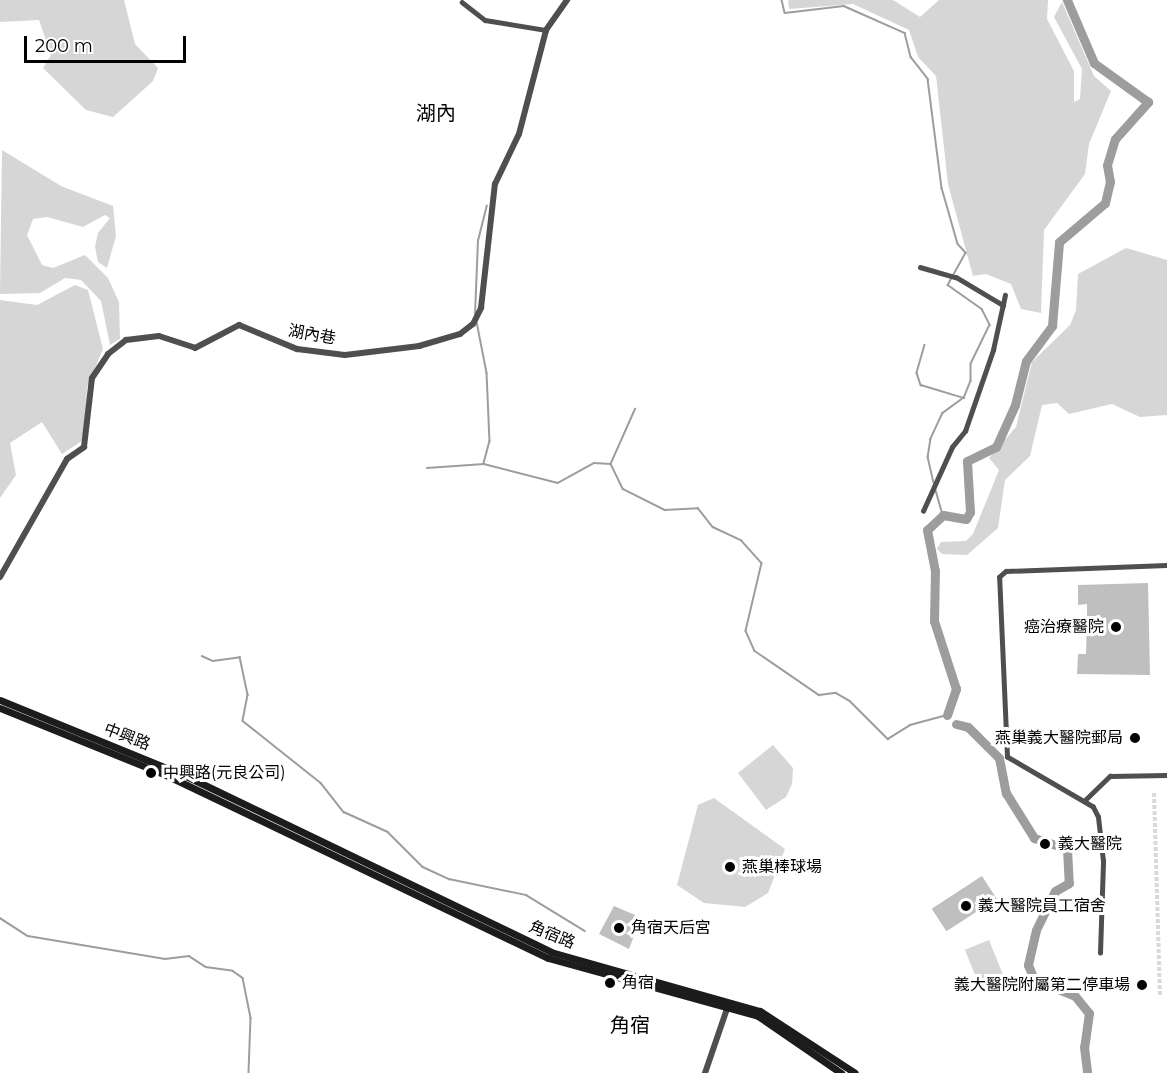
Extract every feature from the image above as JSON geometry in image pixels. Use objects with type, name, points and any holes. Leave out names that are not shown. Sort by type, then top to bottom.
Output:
[{"type":"main road","name":"中興路","points":[[0,700],[241,806]]},
{"type":"main road","name":"中興路","points":[[0,708],[241,806]]},
{"type":"main road","name":"角宿路","points":[[241,806],[551,952],[774,1018],[855,1073]]},
{"type":"main road","name":"角宿路","points":[[729,1003],[758,1016],[841,1073]]},
{"type":"street","name":"湖內巷","points":[[0,577],[67,459],[84,447],[92,378],[108,354],[126,340],[159,336],[195,348],[239,325],[297,349],[345,355],[419,346],[460,334],[473,324],[481,308],[495,184],[519,134],[546,30],[567,0]]},
{"type":"street","points":[[462,2],[485,20],[546,30]]},
{"type":"street","points":[[920,267],[956,277],[1003,305]]},
{"type":"street","points":[[923,511],[952,447],[965,431],[993,350],[1005,295]]},
{"type":"street","points":[[1100,953],[1101,841],[1098,818],[1084,801],[1007,758],[999,577],[1006,571],[1167,565]]},
{"type":"street","points":[[1084,801],[1110,776],[1167,775]]},
{"type":"street","points":[[705,1073],[729,1003]]},
{"type":"shaded area","points":[[0,0],[124,0],[135,44],[158,68],[153,81],[113,117],[86,110],[43,68],[51,55],[39,20],[0,22]]},
{"type":"shaded area","points":[[788,0],[893,0],[920,17],[939,0],[1048,0],[1047,19],[1074,71],[1074,102],[1080,99],[1082,69],[1054,17],[1062,2],[1094,76],[1111,91],[1089,144],[1085,174],[1044,230],[1041,313],[1021,309],[1011,284],[986,274],[973,276],[948,184],[936,76],[918,57],[909,30],[853,4],[789,9]]},
{"type":"shaded area","points":[[2,150],[61,186],[113,206],[116,236],[107,268],[98,262],[95,247],[98,233],[110,218],[105,215],[83,227],[47,217],[33,219],[27,235],[42,265],[53,268],[85,255],[108,278],[119,302],[120,339],[110,345],[101,301],[81,280],[65,278],[40,293],[0,294]]},
{"type":"shaded area","points":[[1126,248],[1167,260],[1167,415],[1140,417],[1112,404],[1069,414],[1057,403],[1042,405],[1030,456],[1005,480],[998,528],[967,555],[942,554],[937,549],[941,542],[966,541],[973,534],[999,470],[989,458],[1016,427],[1032,362],[1070,325],[1076,310],[1078,274]]},
{"type":"shaded area","points":[[75,285],[88,290],[103,349],[87,387],[85,439],[62,454],[42,422],[10,443],[16,475],[0,498],[0,300],[37,305]]},
{"type":"shaded area","points":[[773,745],[793,768],[792,784],[786,797],[766,810],[738,773]]},
{"type":"shaded area","name":"燕巢棒球場","points":[[714,798],[785,849],[768,893],[745,907],[704,903],[677,885],[698,805]]},
{"type":"shaded area","points":[[989,940],[1006,983],[982,992],[965,950]]},
{"type":"building","name":"癌治療醫院","points":[[1148,583],[1150,675],[1077,674],[1078,654],[1086,654],[1087,619],[1087,604],[1078,605],[1078,585]]},
{"type":"building","name":"義大醫院員工宿舍","points":[[982,876],[997,899],[946,931],[932,909]]},
{"type":"building","name":"角宿天后宮","points":[[614,906],[635,915],[635,933],[629,949],[599,934]]},
{"type":"waterway","points":[[782,0],[785,13],[844,6],[905,33],[911,57],[928,79],[942,188],[958,244],[966,253],[948,285],[982,309],[990,325],[971,364],[971,381],[964,398],[943,413],[931,439],[928,457],[934,482]]},
{"type":"waterway","points":[[947,715],[956,689],[934,621],[935,571],[927,530],[943,515],[966,519],[970,512],[967,461],[996,447],[1015,405],[1026,361],[1052,326],[1059,242],[1105,203],[1110,182],[1107,165],[1115,139],[1148,102],[1094,63],[1067,0]]},
{"type":"waterway","points":[[475,315],[478,241],[487,206]]},
{"type":"waterway","points":[[477,322],[487,373],[490,441],[484,463]]},
{"type":"waterway","points":[[925,345],[917,373],[921,385],[964,398]]},
{"type":"waterway","points":[[611,463],[635,409]]},
{"type":"waterway","points":[[427,468],[484,464],[558,483],[594,463],[611,464],[623,489],[665,510],[698,508],[713,527],[741,540],[762,563],[746,631],[755,651],[819,695],[836,693],[850,701],[888,739],[910,725],[947,715]]},
{"type":"waterway","points":[[935,487],[943,515]]},
{"type":"waterway","points":[[202,656],[213,661],[240,657],[248,695],[243,721],[321,783],[344,812],[388,832],[423,867],[449,879],[526,895],[585,931]]},
{"type":"waterway","points":[[956,724],[968,727],[999,758],[1006,793],[1034,838],[1067,849],[1069,883],[1055,891],[1036,930],[1028,965],[1034,979],[1075,996],[1089,1013],[1084,1047],[1087,1073]]},
{"type":"waterway","points":[[0,918],[28,936],[165,959],[189,956],[206,967],[233,971],[243,978],[251,1018],[249,1073]]},
{"type":"tunnel","points":[[1154,793],[1160,997]]},
{"type":"place","name":"癌治療醫院","points":[[1116,627]]},
{"type":"place","name":"燕巢義大醫院郵局","points":[[1135,738]]},
{"type":"place","name":"中興路(元良公司)","points":[[151,773]]},
{"type":"place","name":"義大醫院","points":[[1045,844]]},
{"type":"place","name":"燕巢棒球場","points":[[730,867]]},
{"type":"place","name":"義大醫院員工宿舍","points":[[966,906]]},
{"type":"place","name":"角宿天后宮","points":[[619,928]]},
{"type":"place","name":"角宿","points":[[610,983]]},
{"type":"place","name":"義大醫院附屬第二停車場","points":[[1142,985]]},
{"type":"district","name":"湖內","points":[[436,113]]},
{"type":"district","name":"角宿","points":[[630,1025]]}]
